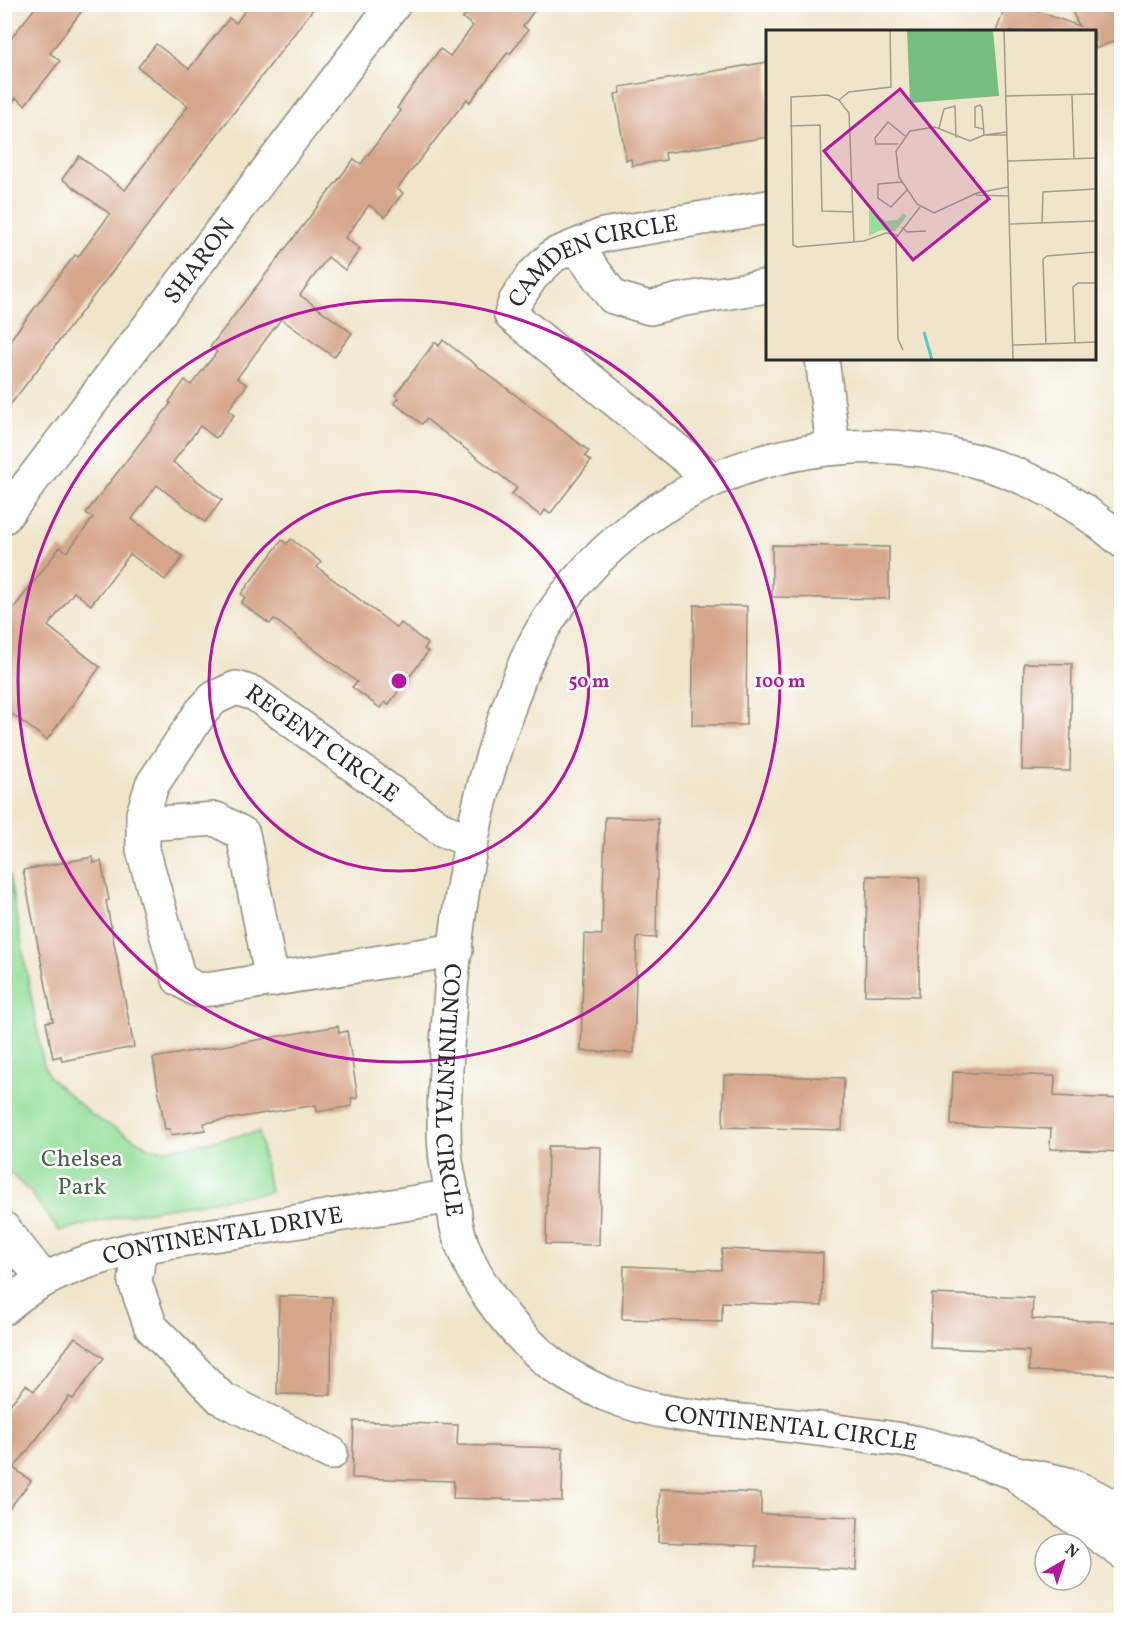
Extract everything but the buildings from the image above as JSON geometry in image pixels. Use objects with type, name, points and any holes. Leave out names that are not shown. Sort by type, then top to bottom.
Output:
[{"type":"street","name":"SHARON","points":[[4,517],[394,4]]},
{"type":"street","name":"CAMDEN CIRCLE","points":[[713,480],[511,315],[515,302],[532,276],[554,255],[603,235],[766,207]]},
{"type":"street","points":[[576,246],[614,297],[650,309],[680,300],[766,286]]},
{"type":"street","points":[[822,360],[833,447]]},
{"type":"street","name":"CONTINENTAL CIRCLE","points":[[1122,541],[1072,503],[1034,482],[993,466],[917,448],[875,445],[833,447],[796,453],[753,465],[713,480],[674,501],[638,525],[605,554],[568,593],[543,629],[524,664],[500,732],[485,784],[460,907],[449,1009],[445,1105],[445,1151],[458,1232],[475,1272],[496,1305],[541,1355],[553,1366],[586,1386],[631,1404],[669,1414],[785,1425],[913,1442],[962,1454],[1011,1472],[1069,1484],[1122,1512]]},
{"type":"street","name":"REGENT CIRCLE","points":[[456,950],[197,990],[179,979],[143,850],[143,814],[152,786],[201,712],[214,698],[236,688],[255,694],[443,830],[472,841]]},
{"type":"street","points":[[143,824],[216,819],[243,834],[272,980]]},
{"type":"street","name":"CONTINENTAL DRIVE","points":[[4,1308],[44,1280],[86,1262],[140,1248],[453,1196]]},
{"type":"street","points":[[4,1229],[44,1280]]},
{"type":"street","points":[[140,1248],[135,1282],[151,1327],[221,1398],[331,1453]]},
{"type":"street","name":"CONTINENTAL CIRCLE","points":[[1011,1472],[1122,1552]]},
{"type":"green space","name":"Chelsea Park","points":[[5,871],[9,875],[43,1062],[49,1077],[93,1116],[147,1146],[163,1150],[259,1132],[270,1192],[131,1214],[59,1231],[31,1193],[5,1168]]}]
